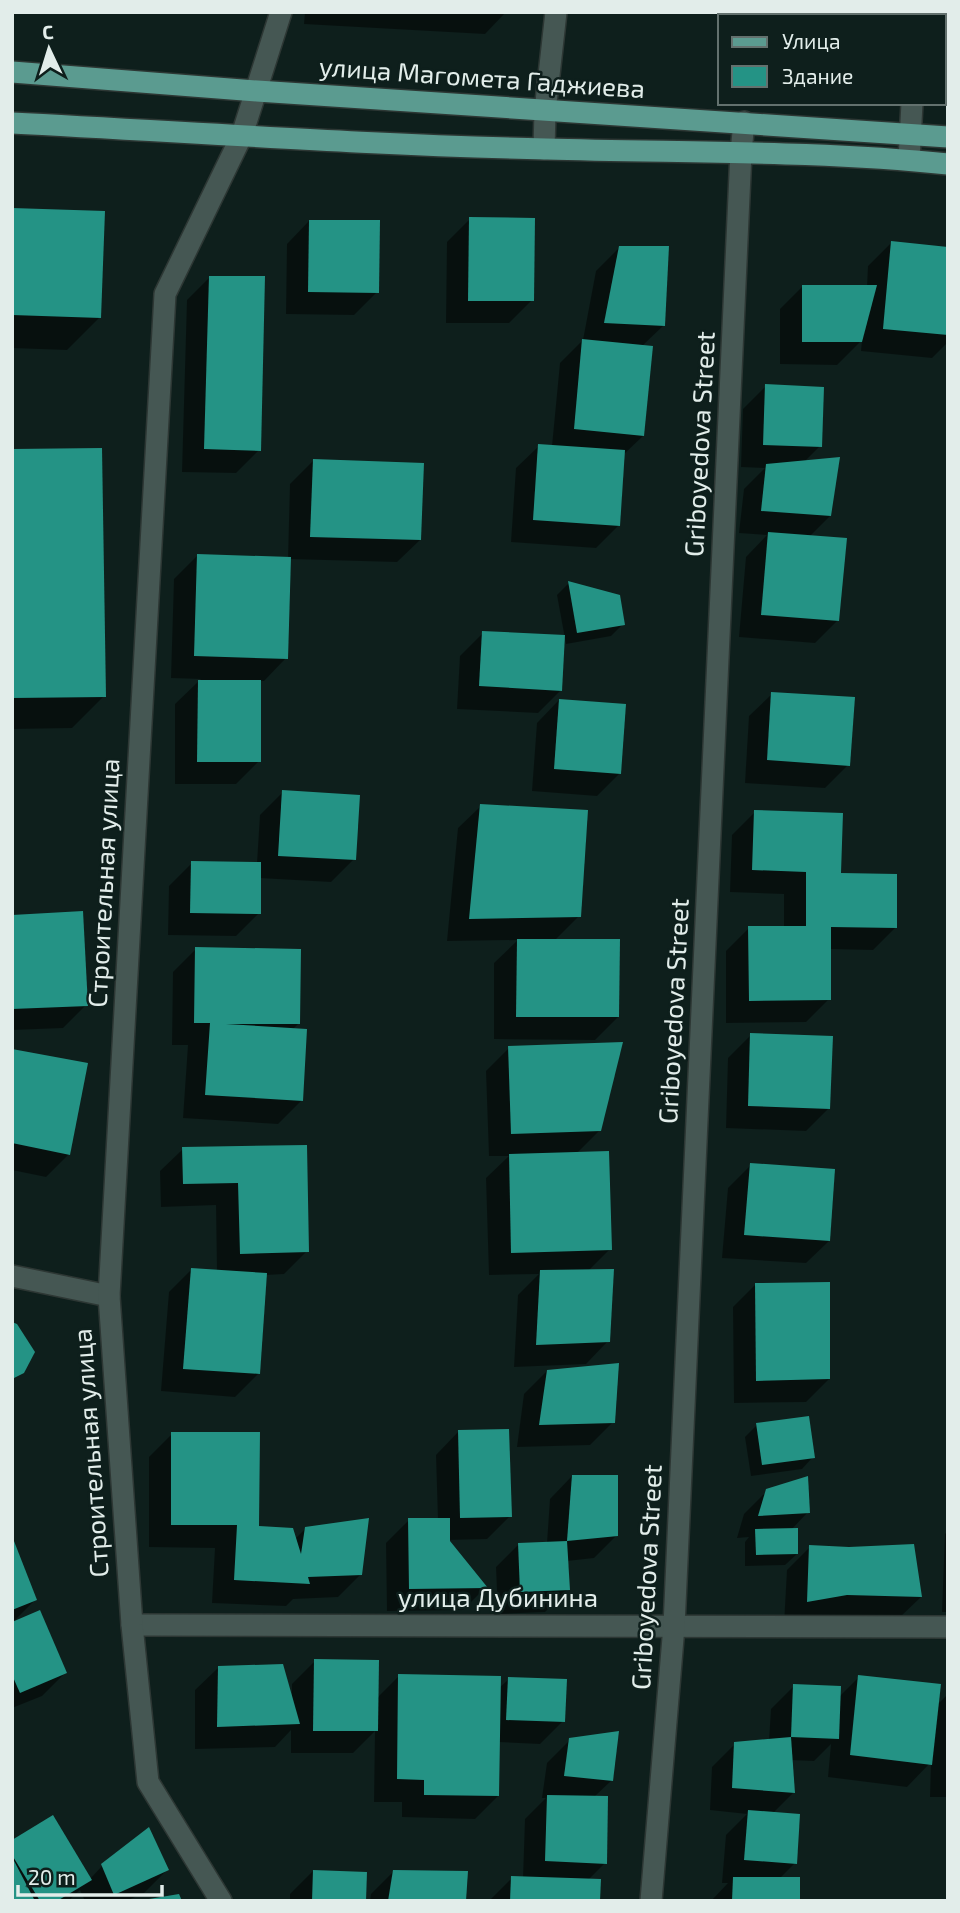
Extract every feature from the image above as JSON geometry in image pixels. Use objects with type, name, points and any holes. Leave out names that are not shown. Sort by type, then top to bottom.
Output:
[{"type":"main road","name":"улица Магомета Гаджиева","points":[[12,72],[948,137]]},
{"type":"main road","points":[[12,123],[544,149],[741,152],[948,164]]},
{"type":"street","name":"Строительная улица","points":[[221,1901],[148,1782],[132,1625],[108,1296],[165,294],[242,135],[281,12]]},
{"type":"street","points":[[544,149],[545,111],[556,12]]},
{"type":"street","points":[[909,160],[912,105]]},
{"type":"street","name":"Griboyedova Street","points":[[651,1901],[674,1626],[744,122]]},
{"type":"street","points":[[12,1276],[108,1296]]},
{"type":"street","name":"улица Дубинина","points":[[132,1625],[948,1627]]},
{"type":"building","points":[[12,208],[105,211],[101,318],[12,315]]},
{"type":"building","points":[[469,217],[535,218],[534,301],[468,301]]},
{"type":"building","points":[[309,220],[380,220],[379,293],[308,292]]},
{"type":"building","points":[[891,241],[948,247],[948,335],[883,329]]},
{"type":"building","points":[[619,246],[669,246],[665,326],[604,323]]},
{"type":"building","points":[[209,276],[265,276],[261,451],[204,449]]},
{"type":"building","points":[[802,285],[877,285],[862,342],[802,342]]},
{"type":"building","points":[[582,339],[653,346],[644,436],[574,429]]},
{"type":"building","points":[[765,384],[824,387],[822,447],[763,445]]},
{"type":"building","points":[[538,444],[625,450],[620,526],[533,520]]},
{"type":"building","points":[[102,448],[106,697],[12,698],[12,449]]},
{"type":"building","points":[[840,457],[831,516],[761,511],[766,464]]},
{"type":"building","points":[[313,459],[424,463],[421,540],[310,537]]},
{"type":"building","points":[[768,532],[847,538],[839,621],[761,615]]},
{"type":"building","points":[[197,554],[291,557],[288,659],[194,656]]},
{"type":"building","points":[[568,581],[620,595],[625,625],[577,633]]},
{"type":"building","points":[[482,631],[565,635],[562,691],[479,686]]},
{"type":"building","points":[[198,680],[261,680],[261,762],[197,762]]},
{"type":"building","points":[[771,692],[855,697],[850,766],[767,760]]},
{"type":"building","points":[[559,699],[626,704],[621,774],[554,769]]},
{"type":"building","points":[[282,790],[360,795],[356,860],[278,856]]},
{"type":"building","points":[[480,804],[588,810],[581,917],[469,919]]},
{"type":"building","points":[[754,810],[843,813],[841,873],[897,874],[897,928],[831,927],[831,1000],[749,1001],[748,926],[806,926],[806,872],[752,870]]},
{"type":"building","points":[[191,861],[261,862],[261,914],[190,913]]},
{"type":"building","points":[[83,911],[88,1006],[12,1009],[12,915]]},
{"type":"building","points":[[517,939],[620,939],[619,1017],[516,1017]]},
{"type":"building","points":[[195,947],[301,949],[300,1024],[226,1024],[307,1029],[303,1101],[205,1095],[210,1023],[194,1023]]},
{"type":"building","points":[[750,1033],[833,1036],[830,1109],[748,1106]]},
{"type":"building","points":[[623,1042],[601,1131],[511,1134],[508,1046]]},
{"type":"building","points":[[12,1049],[88,1063],[70,1155],[12,1143]]},
{"type":"building","points":[[307,1145],[309,1252],[240,1254],[238,1183],[183,1184],[182,1147]]},
{"type":"building","points":[[609,1151],[612,1250],[511,1253],[509,1154]]},
{"type":"building","points":[[750,1163],[835,1169],[830,1241],[744,1235]]},
{"type":"building","points":[[191,1268],[267,1273],[260,1374],[183,1369]]},
{"type":"building","points":[[614,1269],[610,1342],[536,1345],[540,1270]]},
{"type":"building","points":[[830,1282],[830,1379],[756,1381],[755,1283]]},
{"type":"building","points":[[12,1322],[17,1324],[35,1352],[24,1373],[12,1379]]},
{"type":"building","points":[[619,1363],[615,1423],[539,1425],[547,1370]]},
{"type":"building","points":[[809,1416],[815,1458],[762,1465],[756,1423]]},
{"type":"building","points":[[509,1429],[512,1517],[460,1518],[458,1430]]},
{"type":"building","points":[[171,1432],[260,1432],[259,1526],[293,1528],[301,1554],[305,1527],[369,1518],[362,1575],[308,1577],[310,1584],[234,1580],[237,1525],[171,1525]]},
{"type":"building","points":[[572,1475],[618,1475],[618,1536],[567,1541]]},
{"type":"building","points":[[808,1476],[810,1513],[758,1516],[766,1489]]},
{"type":"building","points":[[408,1518],[450,1518],[450,1541],[488,1588],[409,1589]]},
{"type":"building","points":[[798,1528],[798,1554],[756,1555],[755,1529]]},
{"type":"building","points":[[12,1536],[37,1600],[12,1610]]},
{"type":"building","points":[[567,1541],[570,1590],[520,1592],[518,1543]]},
{"type":"building","points":[[914,1544],[922,1597],[847,1595],[807,1602],[809,1545],[849,1547]]},
{"type":"building","points":[[40,1610],[67,1673],[20,1693],[12,1675],[12,1622]]},
{"type":"building","points":[[314,1659],[379,1660],[378,1731],[313,1731]]},
{"type":"building","points":[[283,1664],[300,1724],[217,1727],[218,1666]]},
{"type":"building","points":[[398,1674],[501,1676],[499,1796],[424,1795],[424,1780],[397,1779]]},
{"type":"building","points":[[858,1675],[941,1684],[932,1765],[850,1755]]},
{"type":"building","points":[[508,1677],[567,1679],[565,1722],[506,1720]]},
{"type":"building","points":[[793,1684],[841,1686],[839,1739],[791,1737]]},
{"type":"building","points":[[619,1731],[613,1781],[564,1776],[569,1738]]},
{"type":"building","points":[[791,1737],[795,1793],[732,1788],[734,1742]]},
{"type":"building","points":[[547,1795],[608,1796],[607,1864],[545,1861]]},
{"type":"building","points":[[748,1810],[800,1814],[797,1864],[744,1860]]},
{"type":"building","points":[[53,1815],[92,1880],[57,1901],[40,1901],[12,1855],[12,1840]]},
{"type":"building","points":[[149,1827],[169,1870],[114,1895],[101,1864]]},
{"type":"building","points":[[12,1857],[35,1901],[12,1901]]},
{"type":"building","points":[[313,1870],[367,1872],[366,1901],[312,1901]]},
{"type":"building","points":[[393,1870],[468,1871],[466,1901],[388,1901]]},
{"type":"building","points":[[511,1876],[601,1879],[600,1901],[510,1901]]},
{"type":"building","points":[[733,1877],[800,1877],[800,1901],[732,1901]]},
{"type":"building","points":[[179,1894],[182,1901],[149,1901],[149,1899]]}]
